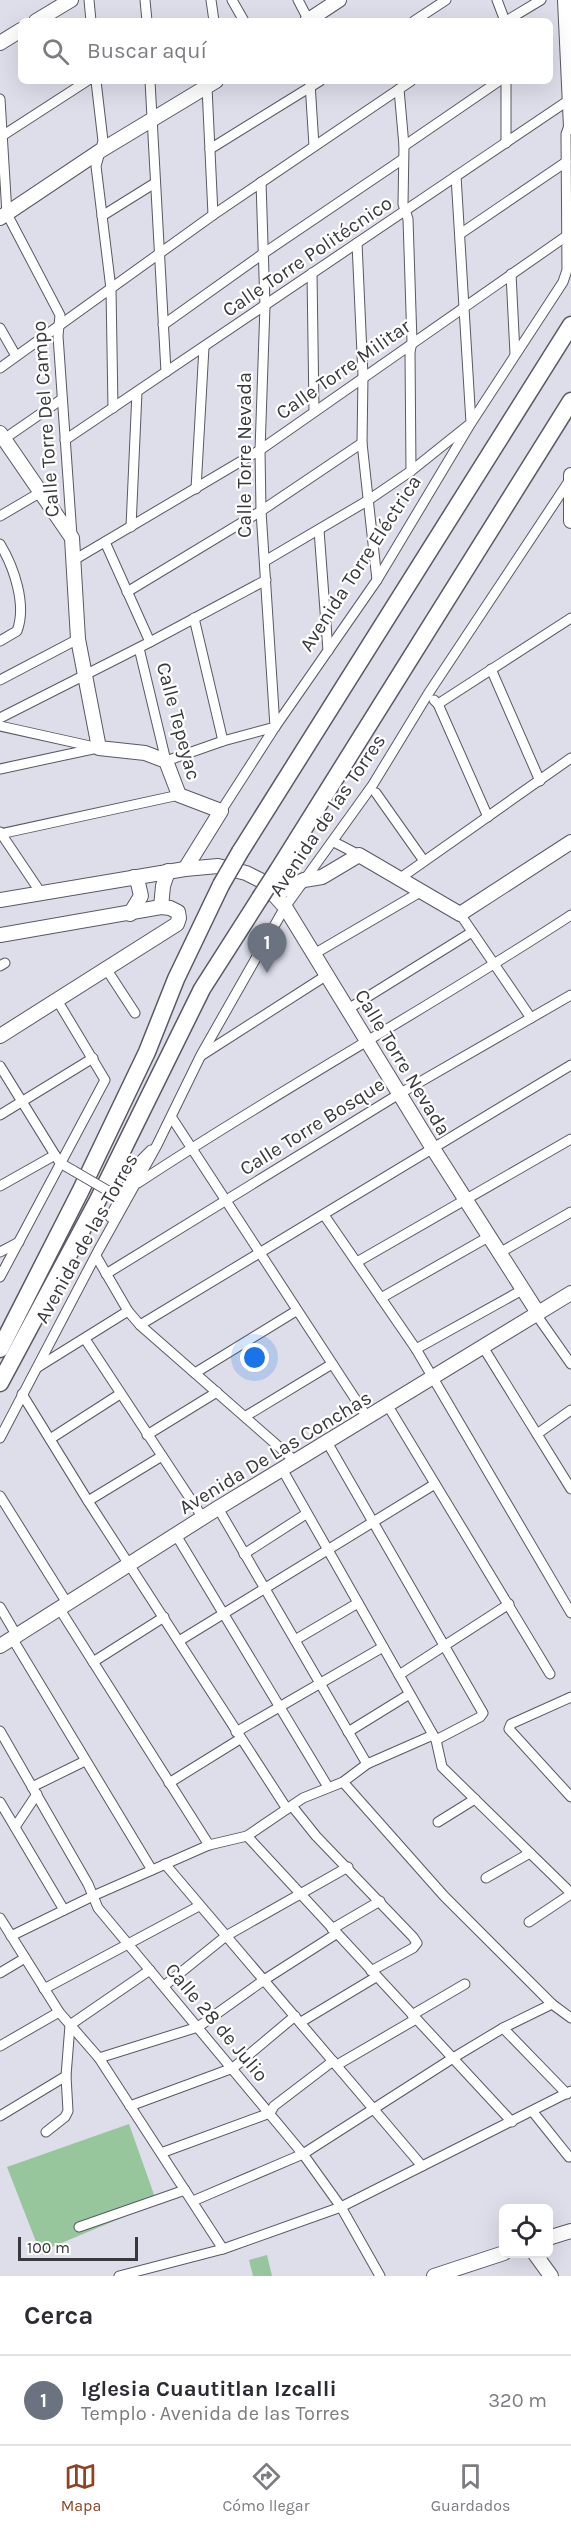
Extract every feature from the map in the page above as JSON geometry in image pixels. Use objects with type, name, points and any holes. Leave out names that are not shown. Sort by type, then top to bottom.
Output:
[{"type":"highway","points":[[0,1349],[81,1192],[221,885],[571,325]]},
{"type":"highway","points":[[0,1383],[98,1200],[202,989],[268,896],[278,870],[571,401]]},
{"type":"street","points":[[41,18],[71,0]]},
{"type":"street","points":[[89,0],[91,18]]},
{"type":"street","points":[[145,0],[147,18]]},
{"type":"street","points":[[211,0],[214,18]]},
{"type":"street","points":[[232,0],[242,18]]},
{"type":"street","points":[[298,0],[307,18]]},
{"type":"street","points":[[313,18],[339,0]]},
{"type":"street","points":[[419,18],[446,0]]},
{"type":"street","points":[[497,0],[504,18]]},
{"type":"street","points":[[510,18],[541,0]]},
{"type":"street","points":[[565,0],[570,125],[566,134],[565,237]]},
{"type":"street","points":[[0,43],[18,32]]},
{"type":"street","points":[[3,136],[82,84]]},
{"type":"street","points":[[96,84],[103,141],[96,166],[111,288],[113,408]]},
{"type":"street","points":[[150,84],[166,372]]},
{"type":"street","points":[[3,216],[100,151],[211,84]]},
{"type":"street","points":[[211,84],[210,149],[213,215]]},
{"type":"street","points":[[210,149],[310,84],[314,146]]},
{"type":"street","points":[[0,368],[213,215],[406,84]]},
{"type":"street","points":[[404,146],[495,84]]},
{"type":"street","points":[[506,84],[506,143]]},
{"type":"street","points":[[399,89],[404,146],[403,204],[408,219],[412,342],[410,352],[411,471]]},
{"type":"street","name":"Calle Torre Del Campo","points":[[0,99],[3,136],[3,216],[11,225],[60,315],[62,399],[78,639],[99,748]]},
{"type":"street","name":"Calle Torre Politécnico","points":[[65,440],[569,100]]},
{"type":"street","points":[[163,325],[403,159]]},
{"type":"street","points":[[460,234],[566,162]]},
{"type":"street","points":[[265,561],[367,501],[411,471],[471,423],[456,176]]},
{"type":"street","name":"Calle Torre Nevada","points":[[261,182],[265,306],[260,450],[261,511],[275,727]]},
{"type":"street","points":[[102,216],[155,183]]},
{"type":"street","name":"Calle Torre Militar","points":[[74,560],[260,450],[565,237]]},
{"type":"street","name":"Avenida Torre Eléctrica","points":[[185,869],[275,727],[377,580],[471,423],[566,276],[565,237]]},
{"type":"street","points":[[357,243],[363,376],[363,443],[367,501],[377,580]]},
{"type":"street","points":[[312,273],[314,411]]},
{"type":"street","points":[[511,274],[515,354]]},
{"type":"street","points":[[0,328],[16,356]]},
{"type":"street","points":[[196,489],[204,347]]},
{"type":"street","points":[[131,527],[137,392]]},
{"type":"street","points":[[62,399],[2,436],[72,538]]},
{"type":"street","points":[[127,592],[261,511],[363,443]]},
{"type":"street","points":[[571,477],[571,521]]},
{"type":"street","name":"Avenida de las Torres","points":[[0,1438],[171,1118],[201,1055],[285,907],[303,880],[334,842],[372,786],[428,694],[571,477]]},
{"type":"street","points":[[0,516],[41,492]]},
{"type":"street","points":[[319,530],[328,651]]},
{"type":"street","points":[[105,542],[150,642]]},
{"type":"street","points":[[0,544],[12,562],[17,579],[20,624],[17,631],[0,641]]},
{"type":"street","points":[[0,718],[139,648],[266,580]]},
{"type":"street","points":[[194,618],[223,741]]},
{"type":"street","points":[[438,704],[571,618]]},
{"type":"street","points":[[0,680],[78,639]]},
{"type":"street","name":"Calle Tepeyac","points":[[139,648],[166,761],[179,795],[221,811]]},
{"type":"street","points":[[491,669],[540,781]]},
{"type":"street","points":[[428,694],[438,704],[488,817]]},
{"type":"street","points":[[0,726],[99,748],[145,753],[166,761],[223,741],[275,727]]},
{"type":"street","points":[[0,769],[99,748]]},
{"type":"street","points":[[399,879],[571,758]]},
{"type":"street","points":[[376,793],[424,861]]},
{"type":"street","points":[[41,893],[0,833],[179,795]]},
{"type":"street","points":[[334,842],[460,914],[531,1018]]},
{"type":"street","points":[[460,914],[571,842]]},
{"type":"street","points":[[268,896],[303,880],[322,877],[358,855]]},
{"type":"street","name":"Calle Torre Nevada","points":[[0,900],[185,869],[218,866],[246,873],[262,881],[268,896],[285,907],[465,1200],[501,1252],[538,1313]]},
{"type":"street","points":[[162,907],[163,886],[168,872]]},
{"type":"street","points":[[129,914],[141,896],[138,882],[134,878]]},
{"type":"street","points":[[314,954],[422,891]]},
{"type":"street","points":[[0,935],[162,907],[178,912],[177,924],[0,1036]]},
{"type":"street","points":[[136,1184],[191,1148],[495,965],[571,915]]},
{"type":"street","points":[[348,1009],[472,932]]},
{"type":"street","points":[[107,970],[135,1013]]},
{"type":"street","points":[[201,1055],[327,975]]},
{"type":"street","name":"Calle Torre Bosque","points":[[106,1274],[399,1094],[571,994]]},
{"type":"street","points":[[0,1276],[19,1242],[57,1159],[103,1085],[104,1075],[57,1000]]},
{"type":"street","points":[[0,1115],[93,1058]]},
{"type":"street","points":[[140,1325],[571,1065]]},
{"type":"street","points":[[0,1066],[57,1159],[121,1198]]},
{"type":"street","points":[[171,1118],[367,1417]]},
{"type":"street","points":[[357,1262],[571,1139]]},
{"type":"street","points":[[157,1144],[141,1160],[100,1237],[97,1254],[128,1311],[140,1325],[295,1461]]},
{"type":"street","points":[[0,1186],[57,1159]]},
{"type":"street","points":[[501,1252],[571,1212]]},
{"type":"street","points":[[324,1215],[416,1349],[571,1613]]},
{"type":"street","points":[[381,1298],[490,1236]]},
{"type":"street","points":[[0,1252],[19,1242]]},
{"type":"street","points":[[416,1349],[524,1289]]},
{"type":"street","name":"Avenida De Las Conchas","points":[[0,1646],[218,1508],[571,1293]]},
{"type":"street","points":[[36,1368],[128,1311]]},
{"type":"street","points":[[195,1373],[296,1311]]},
{"type":"street","points":[[538,1313],[540,1320],[571,1364]]},
{"type":"street","points":[[85,1339],[203,1518]]},
{"type":"street","points":[[483,1347],[571,1490]]},
{"type":"street","points":[[246,1416],[332,1364]]},
{"type":"street","points":[[147,1435],[217,1392]]},
{"type":"street","points":[[22,1394],[238,1735],[290,1807],[417,1943],[373,1974],[298,2019],[233,2068],[130,2106]]},
{"type":"street","points":[[50,1439],[120,1394]]},
{"type":"street","points":[[388,1406],[550,1674]]},
{"type":"street","points":[[537,1434],[571,1410]]},
{"type":"street","points":[[11,1935],[209,1845],[243,1836],[290,1807],[328,1787],[343,1782],[365,1760],[434,1737],[480,1717],[483,1713],[327,1442]]},
{"type":"street","points":[[88,1501],[162,1456]]},
{"type":"street","points":[[282,1469],[399,1675],[408,1695],[434,1737],[442,1767],[571,1893],[529,1922]]},
{"type":"street","points":[[179,1641],[435,1485]]},
{"type":"street","points":[[0,1496],[93,1662],[209,1845]]},
{"type":"street","points":[[218,1508],[365,1760]]},
{"type":"street","points":[[244,1554],[306,1514]]},
{"type":"street","points":[[176,1535],[328,1787]]},
{"type":"street","points":[[295,1640],[358,1603]]},
{"type":"street","points":[[399,1675],[508,1604]]},
{"type":"street","points":[[0,1607],[85,1761],[152,1870]]},
{"type":"street","points":[[93,1662],[165,1617]]},
{"type":"street","points":[[169,1783],[279,1706],[383,1647]]},
{"type":"street","points":[[348,1732],[408,1695]]},
{"type":"street","points":[[571,1697],[512,1724],[509,1729],[571,1797]]},
{"type":"street","name":"Calle 28 de Julio","points":[[0,1731],[88,1884],[98,1908],[303,2154],[340,2207],[380,2276]]},
{"type":"street","points":[[15,1827],[34,1791],[85,1761]]},
{"type":"street","points":[[343,1782],[444,1896],[552,2004],[571,2018]]},
{"type":"street","points":[[438,1822],[475,1799]]},
{"type":"street","points":[[0,1802],[64,1910]]},
{"type":"street","points":[[243,1836],[512,2122]]},
{"type":"street","points":[[486,1878],[530,1853]]},
{"type":"street","points":[[165,1864],[422,2166]]},
{"type":"street","points":[[164,1986],[226,1936],[348,1867]]},
{"type":"street","points":[[99,2058],[198,2027],[380,1901]]},
{"type":"street","points":[[44,1989],[199,1906]]},
{"type":"street","points":[[0,1918],[59,2012],[99,2058],[223,2249]]},
{"type":"street","points":[[0,1973],[25,1958]]},
{"type":"street","points":[[70,2025],[150,1970]]},
{"type":"street","points":[[161,2153],[270,2114],[274,2106],[335,2063],[465,1984]]},
{"type":"street","points":[[193,2201],[303,2154],[453,2058],[503,2028],[552,2004]]},
{"type":"street","points":[[0,2046],[59,2012]]},
{"type":"street","points":[[46,2132],[65,2117],[68,2111],[66,2076],[70,2025]]},
{"type":"street","points":[[119,2276],[223,2249],[340,2207],[569,2092],[503,2028]]},
{"type":"street","points":[[0,2116],[66,2076]]},
{"type":"street","points":[[533,2112],[569,2157]]},
{"type":"street","points":[[79,2227],[185,2190]]},
{"type":"street","points":[[553,2237],[571,2230]]},
{"type":"street","points":[[434,2276],[499,2255]]},
{"type":"street","points":[[538,2258],[551,2276]]},
{"type":"green space","points":[[129,2124],[157,2203],[40,2252],[7,2167]]},
{"type":"green space","points":[[267,2255],[272,2276],[253,2276],[249,2260]]},
{"type":"place","name":"Iglesia Cuautitlan Izcalli","points":[[267,973]]}]
